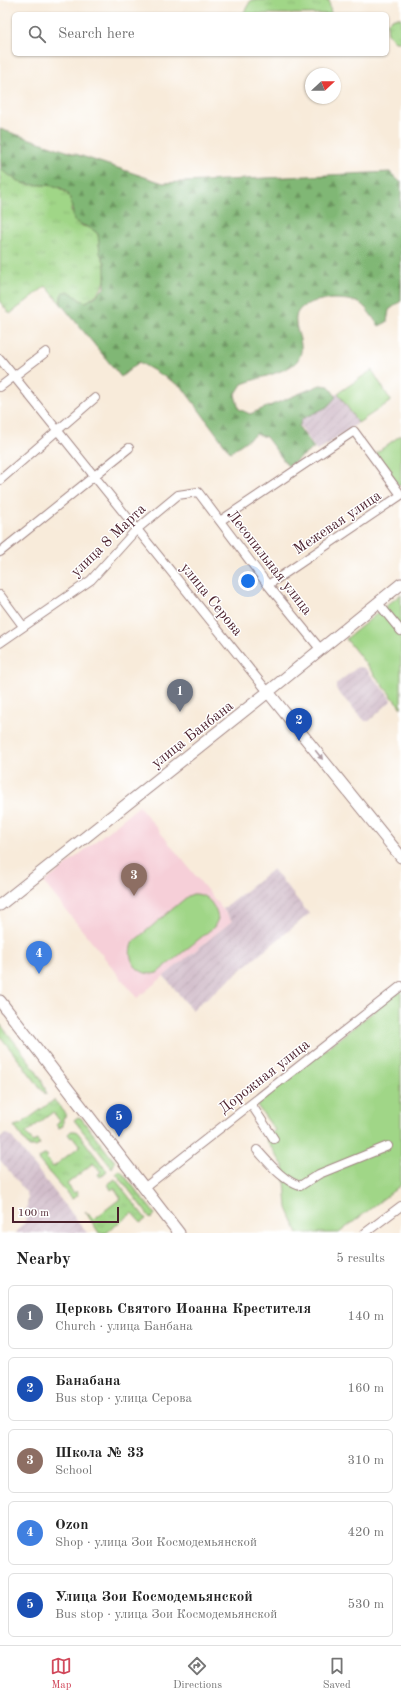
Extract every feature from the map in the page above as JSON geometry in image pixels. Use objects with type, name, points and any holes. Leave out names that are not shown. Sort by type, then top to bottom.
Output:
[{"type":"street","points":[[0,387],[46,352]]},
{"type":"street","name":"улица Серова","points":[[0,359],[136,530],[401,857]]},
{"type":"street","points":[[0,480],[56,429],[95,398]]},
{"type":"street","points":[[220,521],[354,432],[401,495]]},
{"type":"street","points":[[0,552],[129,448]]},
{"type":"street","name":"Лесопильная улица","points":[[198,492],[268,585],[321,650]]},
{"type":"street","name":"улица 8 Марта","points":[[0,643],[91,580],[136,530],[178,495],[198,492]]},
{"type":"street","name":"Межевая улица","points":[[268,585],[401,495]]},
{"type":"street","name":"улица Банбана","points":[[0,905],[321,650],[401,584]]},
{"type":"street","points":[[0,595],[23,626]]},
{"type":"street","points":[[378,603],[401,631]]},
{"type":"street","name":"Дорожная улица","points":[[144,1188],[401,986]]},
{"type":"street","points":[[0,1000],[179,1233]]},
{"type":"street","points":[[251,1104],[274,1139]]},
{"type":"street","points":[[257,1150],[276,1171],[291,1183],[300,1186],[319,1174],[388,1146]]},
{"type":"street","points":[[365,1233],[401,1206]]},
{"type":"shaded area","points":[[338,393],[358,423],[317,451],[297,421]]},
{"type":"shaded area","points":[[358,667],[365,668],[389,696],[391,701],[369,721],[365,721],[336,688],[336,684]]},
{"type":"shaded area","points":[[139,806],[232,921],[137,998],[44,883]]},
{"type":"shaded area","points":[[273,869],[309,914],[192,1010],[164,976],[232,921],[223,909]]},
{"type":"shaded area","points":[[6,1134],[10,1135],[87,1233],[16,1233],[25,1222],[28,1197],[26,1192],[0,1160],[0,1137]]},
{"type":"green space","points":[[251,0],[329,0],[331,12],[244,12]]},
{"type":"green space","points":[[394,18],[401,18],[401,42],[395,42],[389,35],[389,22]]},
{"type":"green space","points":[[0,129],[163,183],[390,172],[401,181],[401,301],[389,310],[387,322],[379,326],[364,306],[355,301],[336,299],[314,302],[306,305],[299,310],[296,317],[301,344],[300,355],[297,361],[280,372],[242,384],[235,395],[239,409],[250,414],[320,385],[329,386],[336,397],[327,407],[302,419],[299,427],[314,448],[288,466],[266,437],[256,434],[230,452],[182,387],[139,362],[121,377],[61,304],[61,296],[63,292],[70,292],[80,300],[86,302],[96,296],[105,287],[105,263],[100,253],[98,234],[90,228],[74,221],[71,200],[68,194],[63,190],[53,186],[23,183],[1,170]]},
{"type":"green space","points":[[0,169],[23,183],[56,186],[67,193],[72,202],[71,211],[82,226],[91,228],[98,234],[100,252],[105,264],[106,276],[105,282],[100,291],[91,299],[86,302],[80,300],[70,292],[61,296],[61,304],[46,286],[10,314],[0,302]]},
{"type":"green space","points":[[372,370],[391,401],[358,423],[338,393]]},
{"type":"green space","points":[[401,435],[401,485],[399,486],[376,453]]},
{"type":"green space","points":[[401,594],[401,708],[346,639]]},
{"type":"green space","points":[[198,894],[207,898],[213,905],[218,919],[214,927],[157,973],[144,973],[139,970],[132,961],[130,955],[133,942],[188,896]]},
{"type":"green space","points":[[401,990],[401,1185],[339,1233],[298,1233],[287,1208],[284,1167],[266,1139],[275,1130],[256,1104]]},
{"type":"green space","points":[[0,1024],[35,1069],[45,1088],[46,1095],[0,1036]]},
{"type":"green space","points":[[54,1100],[67,1115],[63,1118],[63,1126],[59,1128],[56,1125],[60,1121],[53,1112],[26,1133],[33,1142],[37,1140],[40,1144],[36,1147],[29,1147],[14,1126],[21,1124]]},
{"type":"green space","points":[[78,1117],[81,1118],[115,1162],[112,1168],[74,1120]]},
{"type":"green space","points":[[71,1131],[76,1131],[78,1133],[107,1171],[100,1177],[98,1174],[101,1172],[93,1163],[67,1184],[74,1193],[76,1191],[78,1195],[72,1199],[40,1162],[39,1158],[46,1154],[48,1156],[46,1158],[53,1167],[80,1146],[73,1137],[71,1138],[68,1134]]},
{"type":"green space","points":[[120,1170],[155,1214],[151,1219],[116,1173]]},
{"type":"green space","points":[[115,1179],[146,1219],[141,1223],[132,1213],[106,1233],[99,1233],[85,1211],[94,1219],[121,1198],[114,1188],[111,1190],[108,1184]]},
{"type":"place","name":"Церковь Святого Иоанна Крестителя","points":[[180,712]]},
{"type":"place","name":"Банабана","points":[[299,741]]},
{"type":"place","name":"Школа № 33","points":[[134,896]]},
{"type":"place","name":"Ozon","points":[[39,974]]},
{"type":"place","name":"Улица Зои Космодемьянской","points":[[119,1137]]}]
